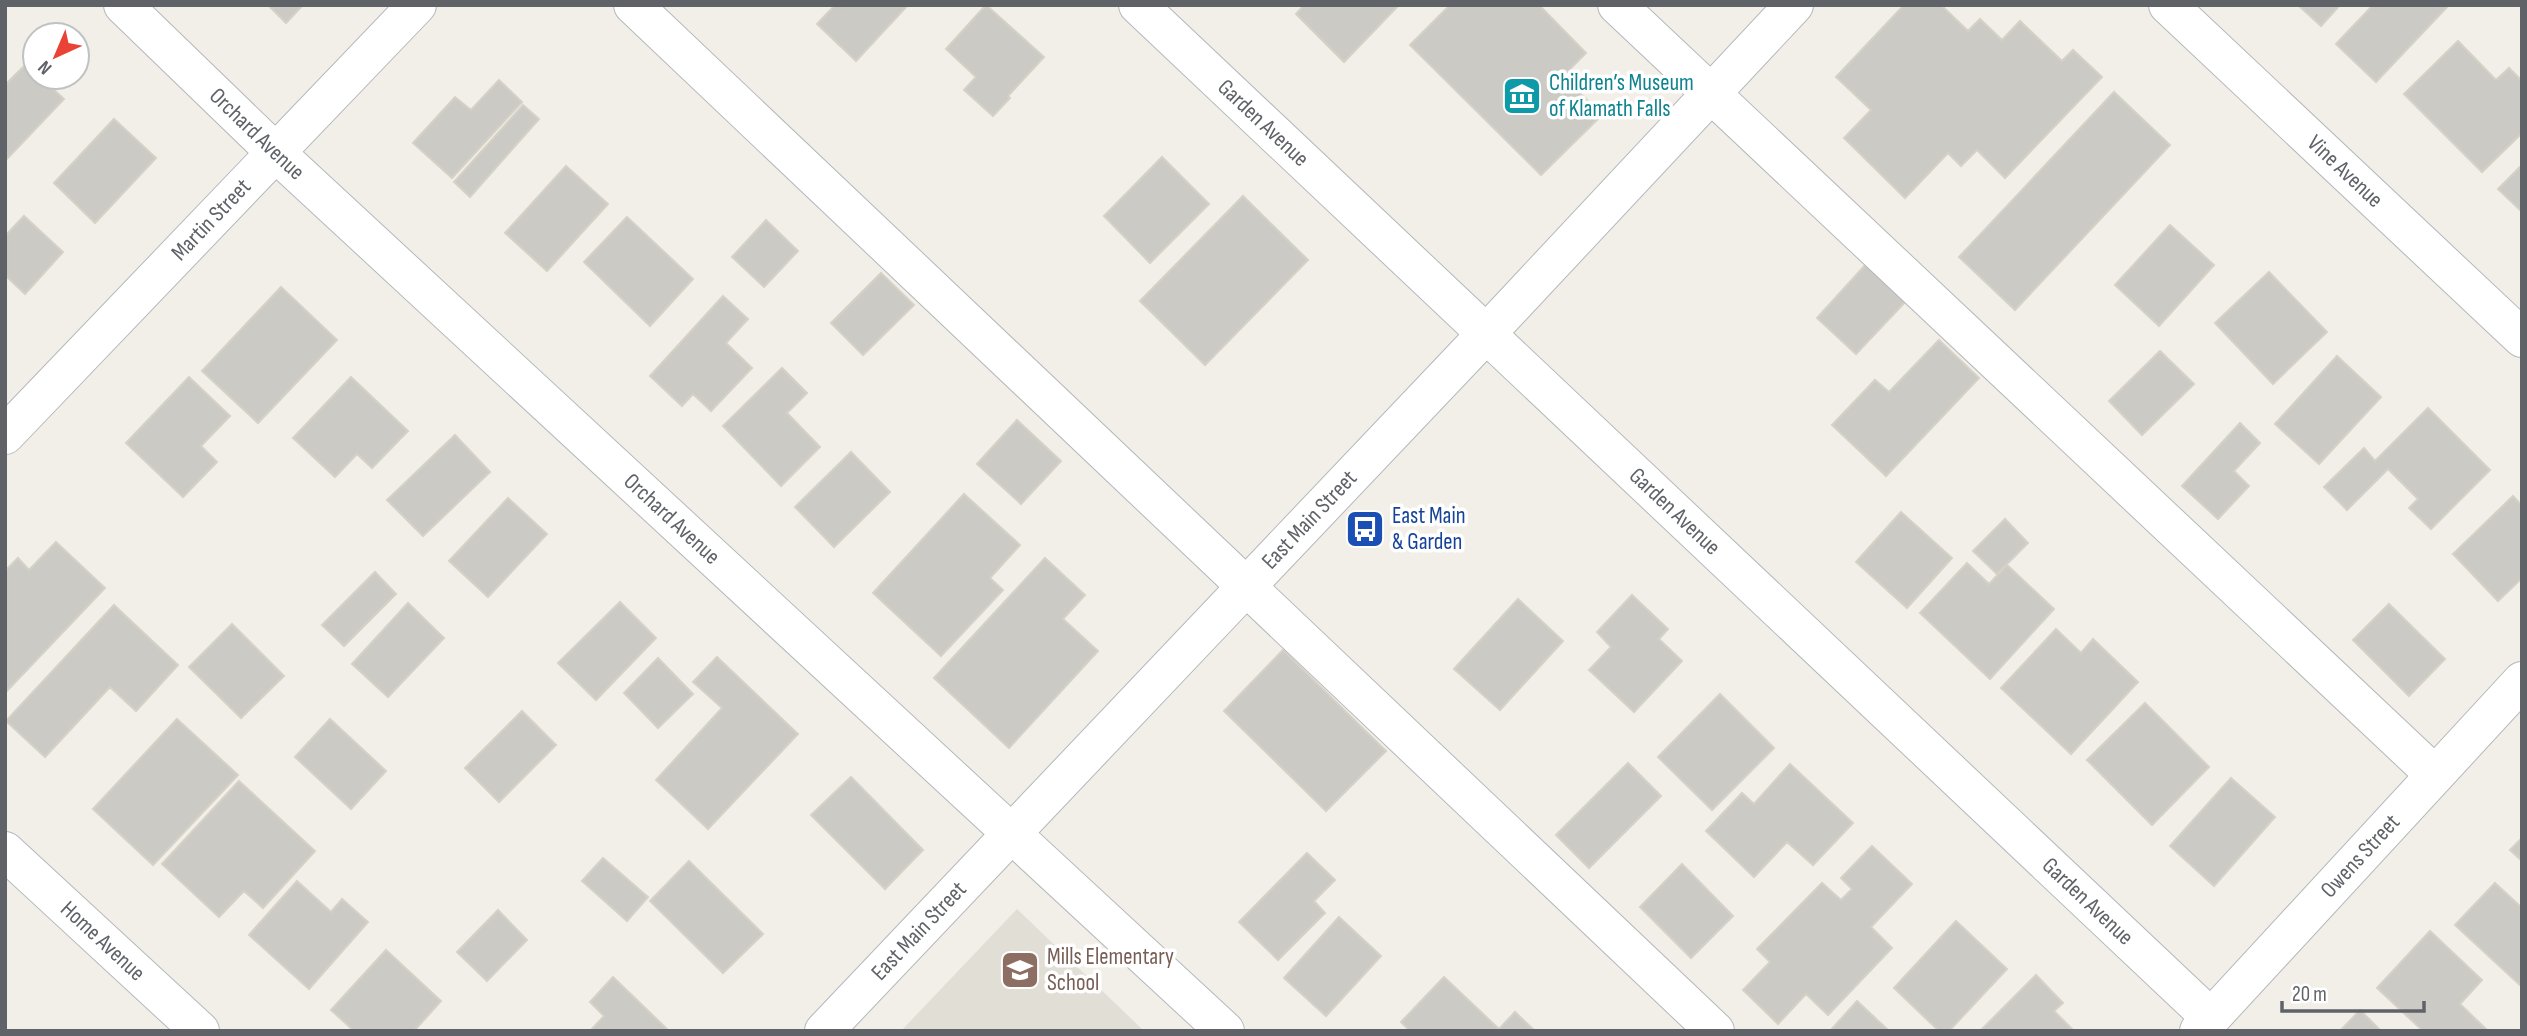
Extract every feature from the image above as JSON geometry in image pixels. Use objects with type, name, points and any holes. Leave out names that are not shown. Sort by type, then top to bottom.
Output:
[{"type":"street","name":"Orchard Avenue","points":[[123,5],[276,153],[1225,1031]]},
{"type":"street","name":"Martin Street","points":[[5,435],[418,5]]},
{"type":"street","points":[[633,5],[1715,1031]]},
{"type":"street","name":"Garden Avenue","points":[[1138,5],[1486,334],[2205,1025]]},
{"type":"street","points":[[1617,5],[2435,775]]},
{"type":"street","name":"East Main Street","points":[[824,1031],[1486,334],[1794,5]]},
{"type":"street","name":"Vine Avenue","points":[[2168,5],[2522,338]]},
{"type":"street","name":"Owens Street","points":[[2205,1025],[2522,681]]},
{"type":"street","name":"Home Avenue","points":[[5,851],[200,1031]]},
{"type":"shaded area","name":"Mills Elementary School","points":[[1017,909],[1144,1031],[901,1031]]},
{"type":"building","points":[[268,5],[303,5],[286,23]]},
{"type":"building","points":[[835,5],[908,5],[856,61],[817,24]]},
{"type":"building","points":[[986,5],[1044,57],[993,116],[964,90],[976,77],[946,49]]},
{"type":"building","points":[[1304,5],[1399,5],[1344,62],[1296,14]]},
{"type":"building","name":"Children’s Museum of Klamath Falls","points":[[1450,5],[1539,5],[1586,53],[1563,76],[1602,115],[1541,175],[1410,45]]},
{"type":"building","points":[[1904,5],[1941,5],[1968,31],[1980,19],[2002,40],[2020,21],[2062,61],[2073,50],[2102,77],[2005,178],[1977,150],[1961,166],[1948,153],[1905,198],[1844,138],[1871,110],[1836,77]]},
{"type":"building","points":[[2298,5],[2340,5],[2321,26]]},
{"type":"building","points":[[2373,5],[2449,5],[2376,82],[2336,44]]},
{"type":"building","points":[[2458,41],[2496,80],[2509,68],[2522,81],[2522,133],[2482,172],[2404,94]]},
{"type":"building","points":[[21,69],[21,91],[55,91],[64,99],[5,161],[5,85]]},
{"type":"building","points":[[499,80],[522,102],[452,178],[413,143],[455,97],[471,110]]},
{"type":"building","points":[[2114,92],[2170,145],[2015,310],[1959,257]]},
{"type":"building","points":[[523,105],[539,119],[470,197],[454,182]]},
{"type":"building","points":[[114,119],[156,158],[95,223],[54,183]]},
{"type":"building","points":[[1162,157],[1209,204],[1150,263],[1104,216]]},
{"type":"building","points":[[2522,165],[2522,212],[2498,189]]},
{"type":"building","points":[[566,166],[608,204],[547,271],[505,233]]},
{"type":"building","points":[[1243,196],[1308,260],[1205,365],[1140,301]]},
{"type":"building","points":[[24,216],[63,252],[25,294],[5,275],[5,236]]},
{"type":"building","points":[[627,217],[693,279],[650,326],[584,262]]},
{"type":"building","points":[[766,220],[798,251],[764,287],[732,257]]},
{"type":"building","points":[[2170,225],[2214,265],[2159,326],[2115,285]]},
{"type":"building","points":[[1868,262],[1908,299],[1856,354],[1817,318]]},
{"type":"building","points":[[2269,272],[2327,332],[2273,384],[2215,323]]},
{"type":"building","points":[[881,273],[914,305],[863,355],[831,323]]},
{"type":"building","points":[[281,287],[337,340],[258,423],[202,371]]},
{"type":"building","points":[[723,296],[748,319],[726,343],[752,368],[711,411],[693,394],[682,406],[650,376]]},
{"type":"building","points":[[1939,340],[1979,378],[1886,476],[1832,425],[1875,380],[1889,392]]},
{"type":"building","points":[[2160,351],[2194,384],[2142,435],[2109,401]]},
{"type":"building","points":[[2337,356],[2381,397],[2319,464],[2275,424]]},
{"type":"building","points":[[782,368],[807,393],[787,413],[820,447],[781,486],[723,426]]},
{"type":"building","points":[[189,377],[230,416],[201,446],[217,462],[183,497],[126,443]]},
{"type":"building","points":[[351,377],[408,431],[372,468],[357,454],[335,477],[293,438]]},
{"type":"building","points":[[2428,408],[2490,470],[2431,529],[2409,508],[2418,499],[2388,469],[2347,510],[2324,487],[2364,448],[2375,461]]},
{"type":"building","points":[[1017,420],[1061,461],[1021,504],[977,464]]},
{"type":"building","points":[[2240,423],[2260,443],[2234,471],[2249,486],[2218,519],[2182,486]]},
{"type":"building","points":[[455,435],[490,472],[423,536],[387,500]]},
{"type":"building","points":[[851,452],[890,492],[834,547],[795,507]]},
{"type":"building","points":[[964,494],[1020,545],[990,578],[1003,590],[941,656],[873,593]]},
{"type":"building","points":[[2513,496],[2522,506],[2522,578],[2498,601],[2453,554]]},
{"type":"building","points":[[508,498],[547,534],[488,597],[449,561]]},
{"type":"building","points":[[1901,512],[1952,558],[1907,608],[1856,562]]},
{"type":"building","points":[[2005,519],[2028,543],[1997,574],[1973,551]]},
{"type":"building","points":[[56,542],[105,588],[5,693],[5,571],[18,558],[29,570]]},
{"type":"building","points":[[1045,558],[1085,595],[1063,619],[1098,651],[1009,748],[934,678]]},
{"type":"building","points":[[1967,563],[1989,584],[2007,565],[2054,609],[1990,679],[1920,613]]},
{"type":"building","points":[[375,572],[396,594],[344,646],[322,625]]},
{"type":"building","points":[[1632,595],[1668,629],[1659,639],[1682,661],[1634,712],[1589,670],[1611,647],[1597,632]]},
{"type":"building","points":[[1518,599],[1563,641],[1500,710],[1454,669]]},
{"type":"building","points":[[620,602],[656,638],[596,700],[558,663]]},
{"type":"building","points":[[408,603],[444,638],[388,697],[352,664]]},
{"type":"building","points":[[2389,604],[2445,659],[2409,696],[2353,640]]},
{"type":"building","points":[[114,605],[178,665],[136,711],[110,687],[45,757],[6,721]]},
{"type":"building","points":[[232,624],[284,676],[241,718],[189,667]]},
{"type":"building","points":[[2056,629],[2081,653],[2093,639],[2138,682],[2071,754],[2001,688]]},
{"type":"building","points":[[1283,650],[1386,751],[1326,811],[1224,711]]},
{"type":"building","points":[[717,657],[798,734],[708,829],[656,780],[722,708],[693,682]]},
{"type":"building","points":[[658,658],[693,694],[658,728],[624,693]]},
{"type":"building","points":[[1720,694],[1774,748],[1712,810],[1658,757]]},
{"type":"building","points":[[2145,703],[2209,767],[2152,825],[2087,760]]},
{"type":"building","points":[[522,711],[556,745],[499,802],[465,768]]},
{"type":"building","points":[[177,719],[238,775],[153,865],[93,809]]},
{"type":"building","points":[[330,719],[386,771],[351,809],[295,757]]},
{"type":"building","points":[[1628,763],[1661,796],[1589,868],[1556,835]]},
{"type":"building","points":[[1790,764],[1853,823],[1813,865],[1787,842],[1754,877],[1706,831],[1742,793],[1754,804]]},
{"type":"building","points":[[851,777],[923,850],[885,889],[811,815]]},
{"type":"building","points":[[2231,778],[2275,817],[2214,886],[2170,846]]},
{"type":"building","points":[[239,781],[315,851],[263,908],[244,891],[219,917],[162,864]]},
{"type":"building","points":[[2522,838],[2522,861],[2510,850]]},
{"type":"building","points":[[1872,846],[1912,884],[1871,927],[1892,948],[1828,1015],[1806,994],[1778,1024],[1743,990],[1770,962],[1757,949],[1822,883],[1841,900],[1852,889],[1841,878]]},
{"type":"building","points":[[1307,853],[1335,880],[1314,901],[1325,913],[1278,960],[1239,922]]},
{"type":"building","points":[[603,858],[648,897],[627,921],[582,881]]},
{"type":"building","points":[[689,861],[763,934],[723,973],[650,901]]},
{"type":"building","points":[[1682,864],[1733,916],[1691,958],[1640,907]]},
{"type":"building","points":[[297,881],[331,912],[342,899],[368,922],[309,989],[249,935]]},
{"type":"building","points":[[2495,883],[2522,908],[2522,987],[2455,925]]},
{"type":"building","points":[[498,910],[527,940],[487,981],[457,952]]},
{"type":"building","points":[[1339,917],[1381,956],[1326,1016],[1284,978]]},
{"type":"building","points":[[1956,921],[2007,969],[1949,1031],[1939,1031],[1894,988]]},
{"type":"building","points":[[2430,931],[2482,980],[2460,1004],[2488,1031],[2423,1031],[2377,988]]},
{"type":"building","points":[[386,950],[441,1001],[414,1031],[354,1031],[331,1010]]},
{"type":"building","points":[[2036,975],[2063,1003],[2054,1011],[2074,1031],[1980,1031]]},
{"type":"building","points":[[613,977],[669,1031],[590,1031],[604,1016],[590,1002]]},
{"type":"building","points":[[1444,977],[1499,1029],[1515,1012],[1535,1031],[1410,1031],[1401,1022]]},
{"type":"building","points":[[1857,1001],[1888,1030],[1830,1031]]},
{"type":"building","points":[[2360,1010],[2381,1031],[2340,1031]]},
{"type":"place","name":"Children’s Museum of Klamath Falls","points":[[1522,96]]},
{"type":"place","name":"East Main & Garden","points":[[1365,529]]},
{"type":"place","name":"Mills Elementary School","points":[[1020,970]]}]
